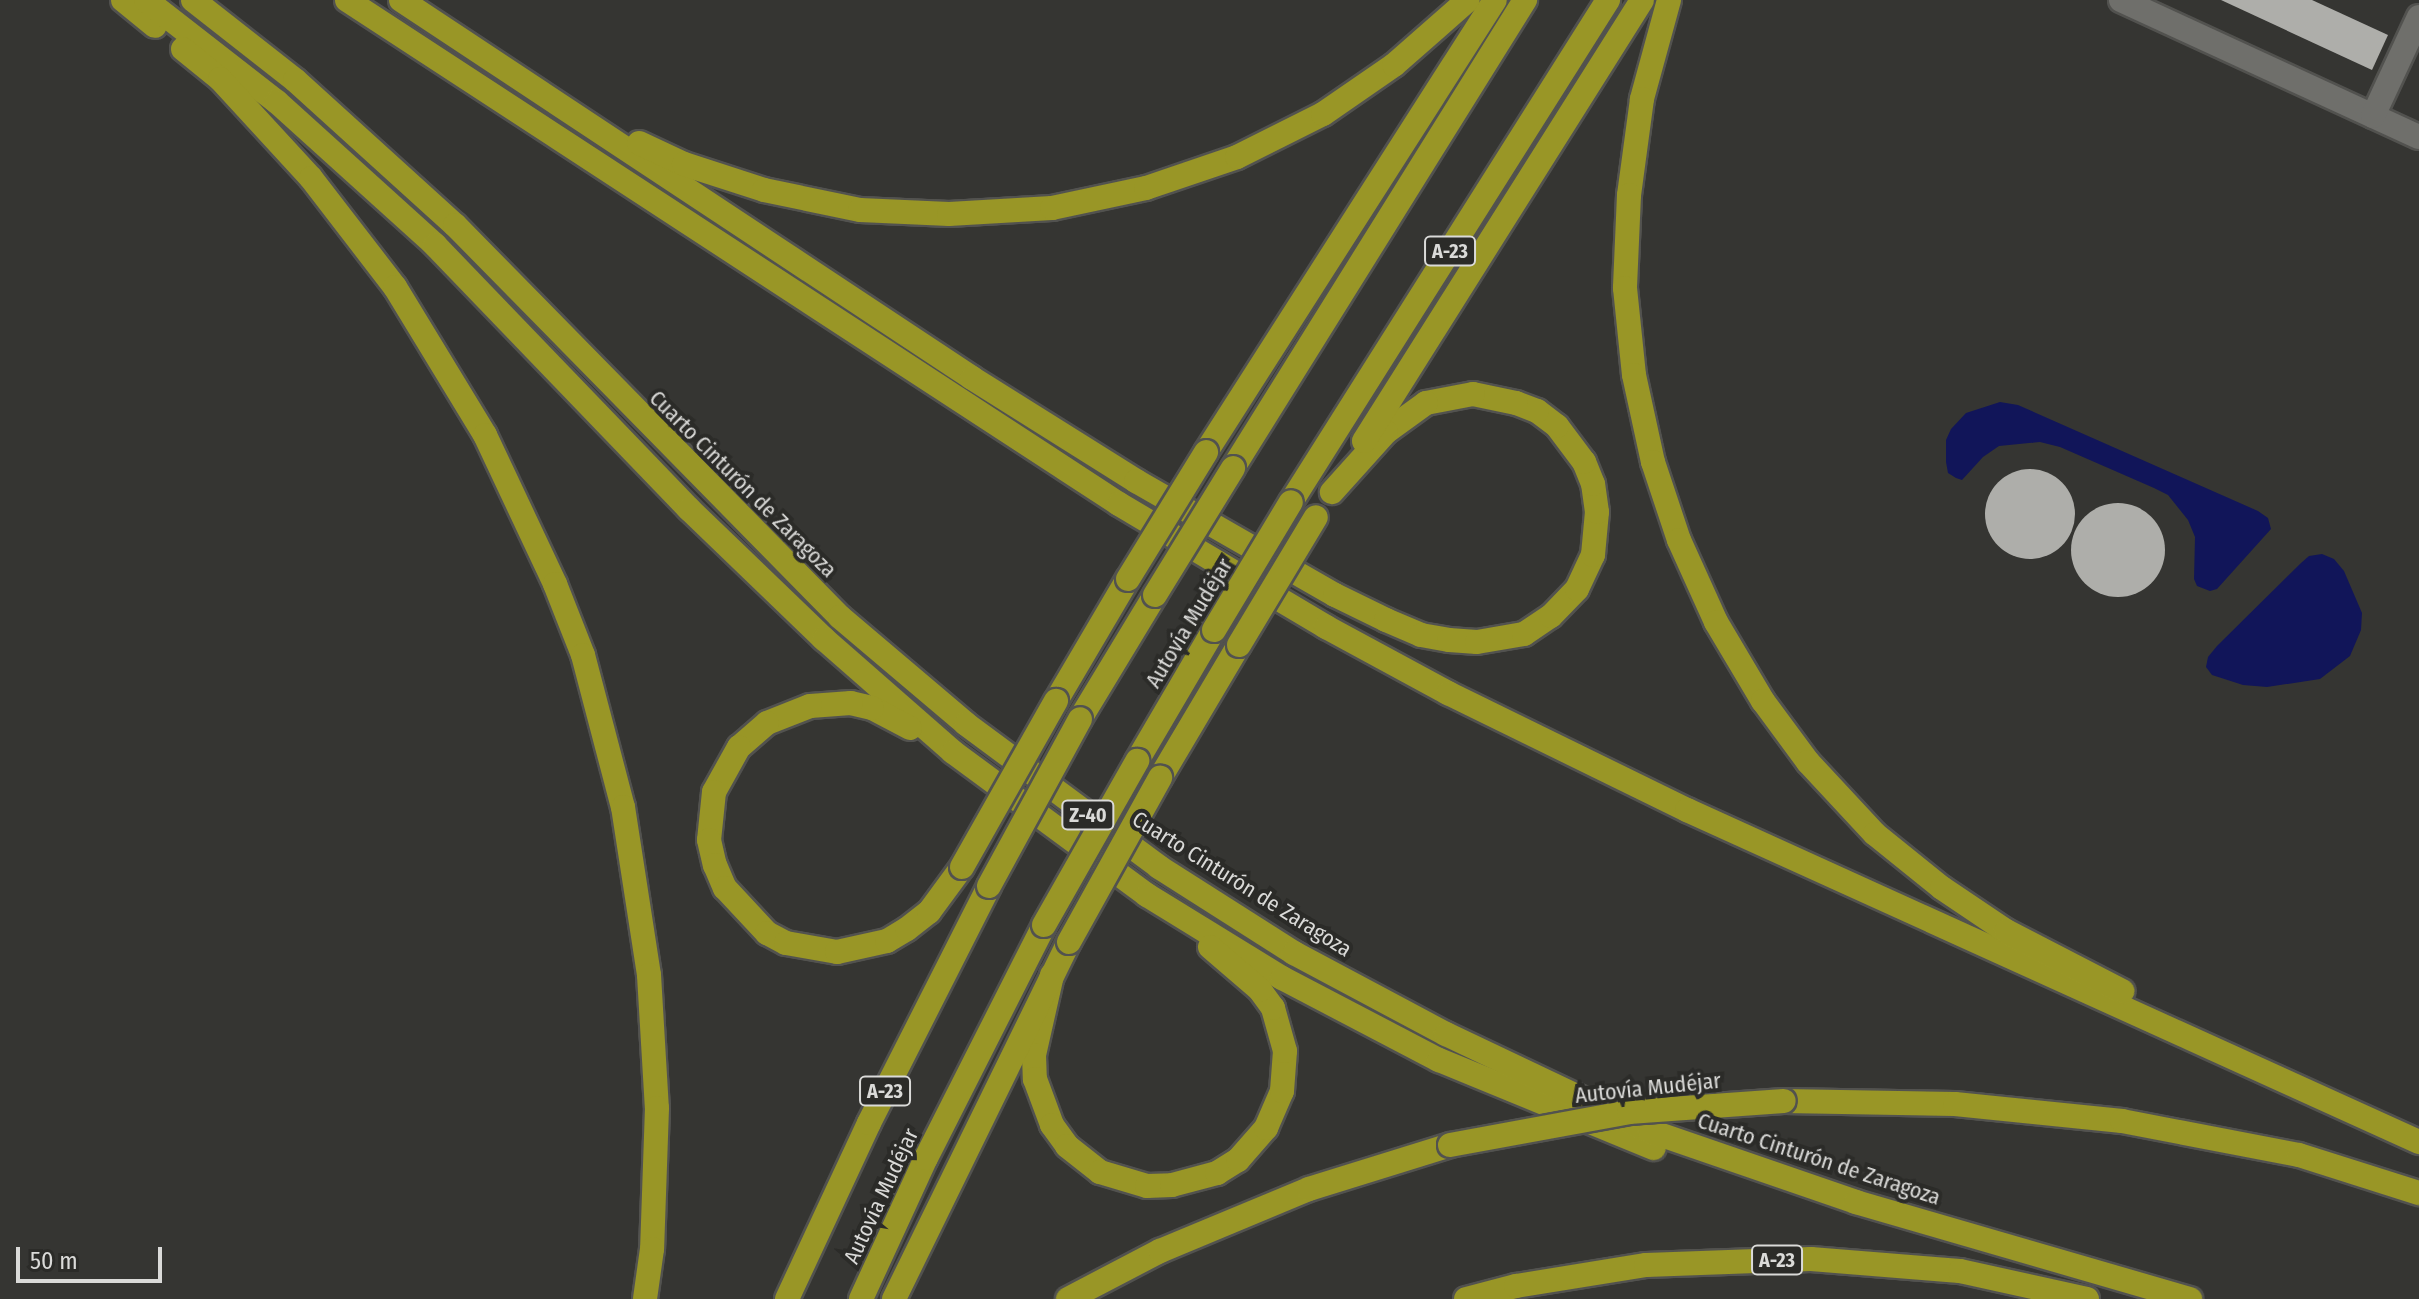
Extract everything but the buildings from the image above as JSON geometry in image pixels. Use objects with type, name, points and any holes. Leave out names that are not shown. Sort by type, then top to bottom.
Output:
[{"type":"highway","points":[[123,0],[220,79],[311,178],[395,287],[485,435],[555,584],[583,655],[606,731],[623,807],[649,975],[657,1108],[652,1249],[645,1299]]},
{"type":"highway","points":[[146,0],[277,102],[435,245],[689,509],[824,639],[953,752],[1147,895],[1260,990],[1280,1029],[1285,1071],[1274,1114],[1254,1145],[1238,1160],[1198,1180],[1147,1186],[1100,1172],[1067,1146],[1052,1125],[1035,1079],[1038,1023],[1052,975]]},
{"type":"highway","name":"Cuarto Cinturón de Zaragoza","points":[[193,0],[295,80],[455,225],[840,617],[966,724],[1147,859],[1294,953],[1446,1034],[1650,1131],[1856,1202],[2190,1299]]},
{"type":"highway","points":[[347,0],[1119,504],[1326,627],[1448,693],[1687,810],[2409,1137]]},
{"type":"highway","points":[[401,0],[972,378],[1136,481],[1335,595],[1386,620],[1421,635],[1449,640],[1477,642],[1524,634],[1551,616],[1571,595],[1593,555],[1597,512],[1593,484],[1584,462],[1557,426],[1537,411],[1491,397],[1451,396],[1426,403],[1386,432],[1332,492]]},
{"type":"highway","points":[[556,103],[684,164],[764,190],[860,210],[949,214],[1052,208],[1146,188],[1237,157],[1299,127],[1394,65],[1468,0]]},
{"type":"highway","points":[[953,752],[872,708],[831,703],[789,713],[753,733],[725,768],[714,792],[709,840],[725,888],[747,915],[786,943],[814,951],[837,952],[887,941],[929,912],[962,867],[1056,701],[1206,452],[1495,0]]},
{"type":"highway","name":"Autovía Mudéjar","points":[[787,1299],[869,1123],[989,886],[1080,719],[1525,0]]},
{"type":"highway","name":"Autovía Mudéjar","points":[[861,1299],[926,1158],[1044,925],[1137,761],[1291,502],[1608,0]]},
{"type":"highway","points":[[894,1299],[1052,975],[1160,778],[1316,517],[1642,0]]},
{"type":"highway","points":[[1669,0],[1642,99],[1629,195],[1625,288],[1634,375],[1653,462],[1679,540],[1716,622],[1763,701],[1808,762],[1875,834],[1942,888],[1993,923],[2409,1137]]},
{"type":"highway","points":[[1147,895],[1282,978],[1439,1060],[1646,1146],[1856,1202]]},
{"type":"highway","name":"Autovía Mudéjar","points":[[1068,1299],[1160,1251],[1309,1189],[1450,1145],[1629,1112],[1784,1101],[1955,1104],[2122,1121],[2299,1155],[2419,1193]]},
{"type":"highway","name":"A-23","points":[[1466,1299],[1516,1286],[1646,1265],[1811,1259],[1960,1271],[2087,1299]]},
{"type":"street","points":[[2121,0],[2419,137]]},
{"type":"street","points":[[2373,116],[2419,17]]},
{"type":"shaded area","points":[[2000,402],[2018,405],[2258,511],[2268,518],[2271,529],[2217,589],[2210,591],[2197,586],[2194,579],[2195,537],[2188,520],[2168,495],[2154,488],[2060,447],[2040,442],[1999,446],[1983,457],[1962,480],[1948,473],[1946,440],[1951,429],[1966,413]]},
{"type":"shaded area","points":[[2322,554],[2334,559],[2344,571],[2362,613],[2361,630],[2350,656],[2320,679],[2267,687],[2243,685],[2212,675],[2206,667],[2208,657],[2217,646],[2301,563],[2309,556]]}]
